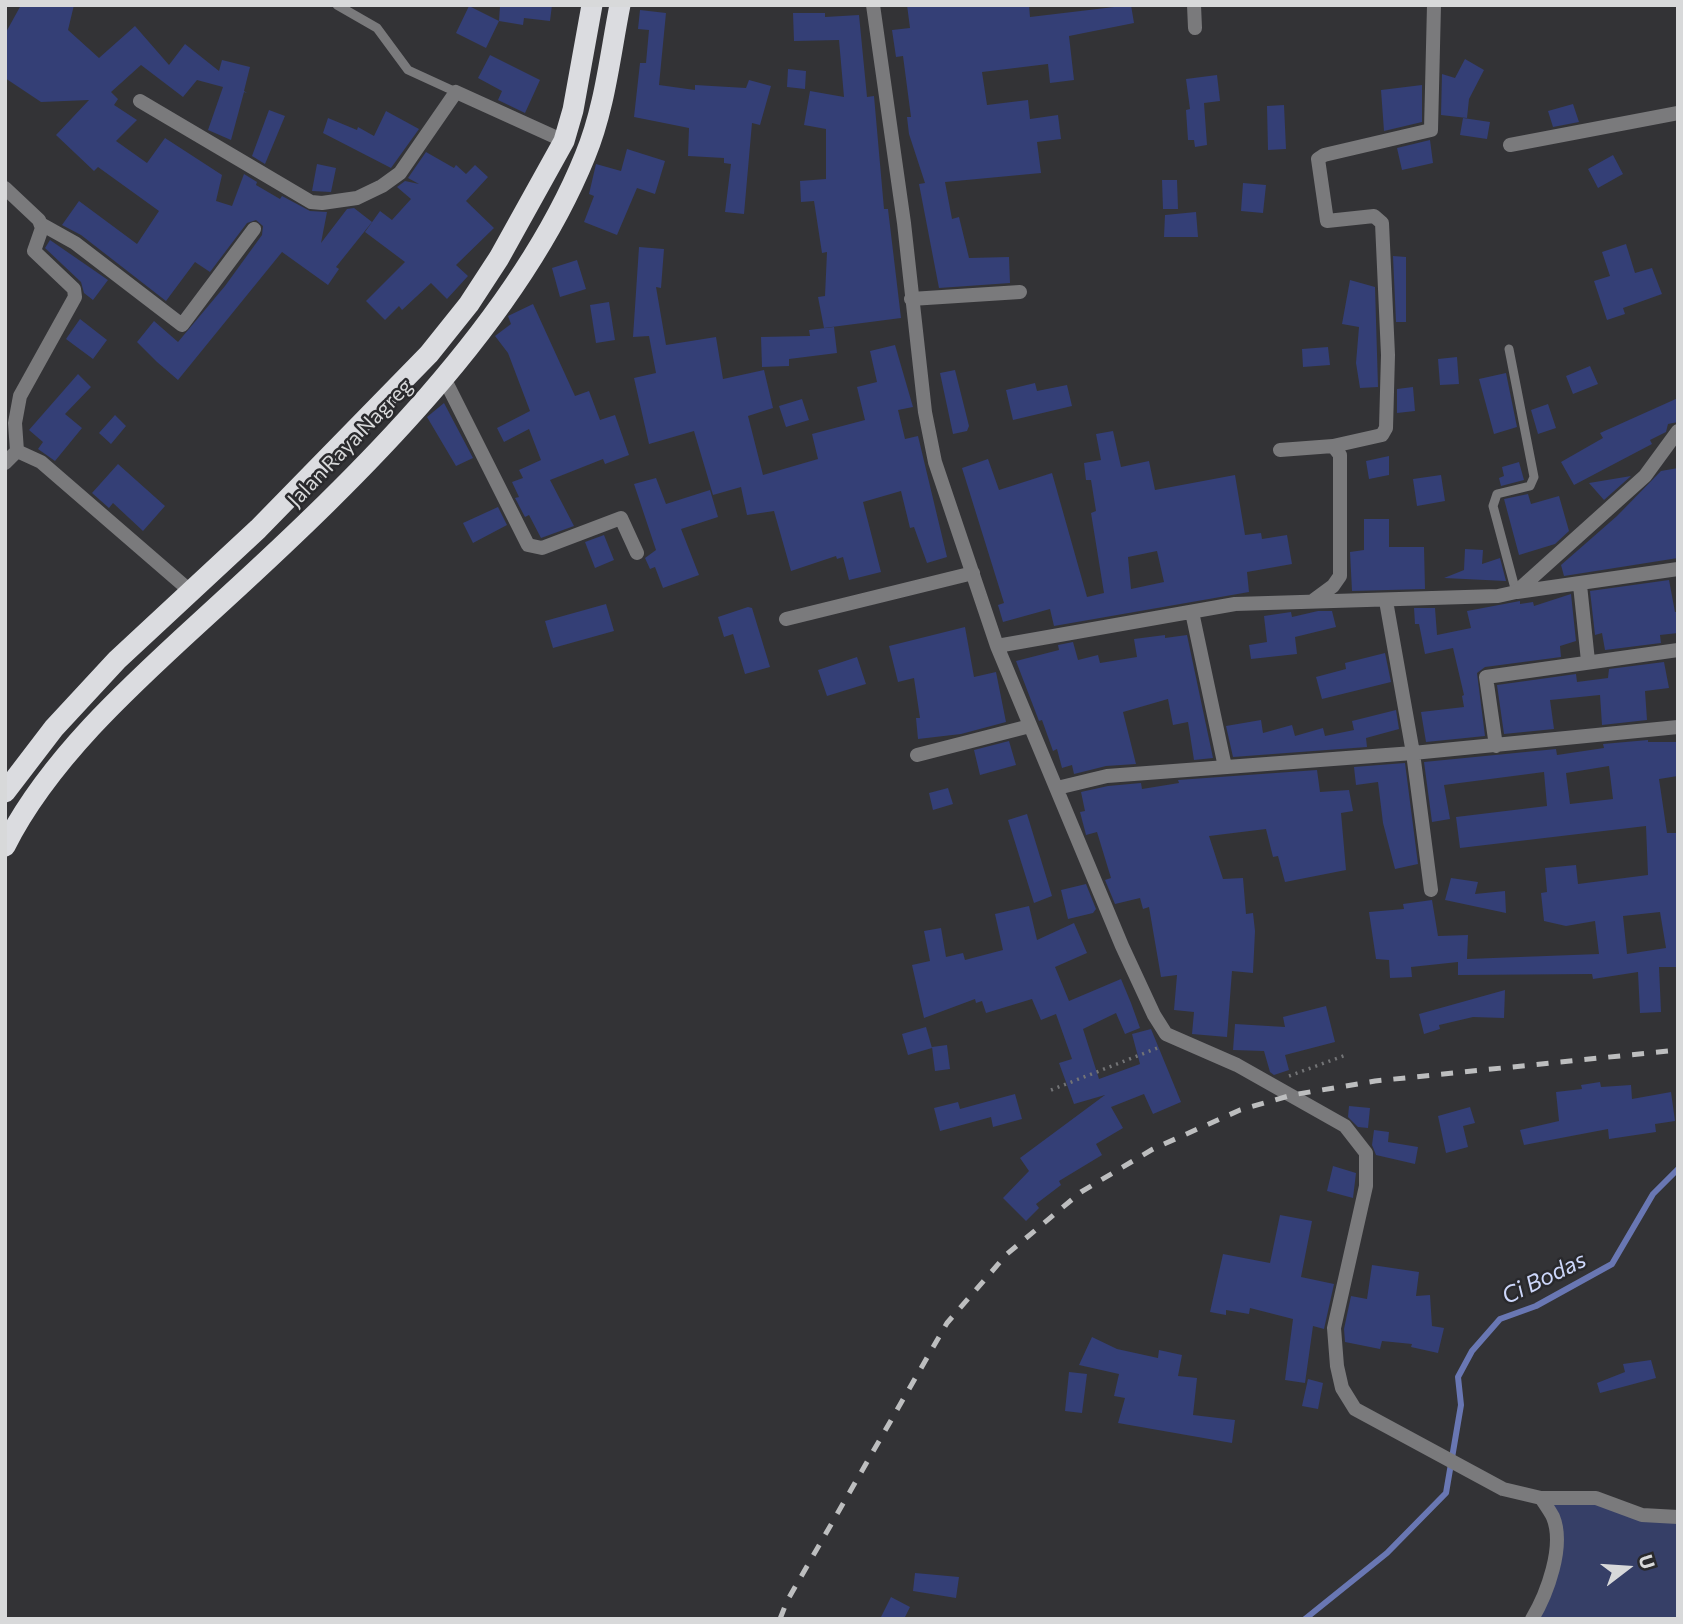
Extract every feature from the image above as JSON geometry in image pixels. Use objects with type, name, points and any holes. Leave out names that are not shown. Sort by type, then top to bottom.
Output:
[{"type":"highway","name":"Jalan Raya Nagreg","points":[[5,792],[54,727],[117,660],[189,590],[258,529],[429,354],[469,304],[499,258],[564,141],[573,110],[593,5]]},
{"type":"highway","name":"Jalan Raya Nagreg","points":[[5,846],[47,782],[78,744],[167,652],[276,552],[444,379],[517,279],[567,198],[599,115],[620,5]]},
{"type":"street","points":[[873,5],[895,156],[920,386],[933,449],[997,646],[1056,788],[1154,1016],[1167,1034],[1237,1065],[1345,1126],[1366,1153],[1366,1185],[1334,1328],[1337,1367],[1342,1388],[1354,1409],[1503,1489],[1541,1498],[1596,1498],[1642,1515],[1678,1517]]},
{"type":"street","points":[[1194,5],[1195,29]]},
{"type":"street","points":[[1280,450],[1333,446],[1382,435],[1386,428],[1388,372],[1382,236],[1378,216],[1327,221],[1318,159],[1324,155],[1431,130],[1434,5]]},
{"type":"street","points":[[139,101],[311,202],[356,198],[382,186],[400,173],[456,92],[564,141]]},
{"type":"street","points":[[1510,145],[1678,113]]},
{"type":"street","points":[[5,188],[41,224],[83,249],[182,325],[254,229]]},
{"type":"street","points":[[5,463],[17,451],[15,423],[20,396],[75,297],[74,289],[34,251],[40,237],[41,224]]},
{"type":"street","points":[[911,299],[1020,292]]},
{"type":"street","points":[[444,379],[527,545],[542,548],[621,518],[637,553]]},
{"type":"street","points":[[1516,592],[1645,476],[1678,431]]},
{"type":"street","points":[[1314,600],[1333,586],[1340,576],[1340,455],[1333,446]]},
{"type":"street","points":[[17,451],[25,452],[41,462],[189,590]]},
{"type":"street","points":[[997,646],[1235,604],[1498,596],[1678,569]]},
{"type":"street","points":[[786,619],[973,573]]},
{"type":"street","points":[[1580,585],[1588,661]]},
{"type":"street","points":[[1386,601],[1413,753],[1431,890]]},
{"type":"street","points":[[1192,612],[1225,767]]},
{"type":"street","points":[[1496,746],[1486,677],[1678,650]]},
{"type":"street","points":[[918,755],[1030,726]]},
{"type":"street","points":[[1056,788],[1107,776],[1496,746],[1678,727]]},
{"type":"street","points":[[1532,1619],[1540,1606],[1557,1536],[1553,1517],[1541,1498]]},
{"type":"lane","points":[[337,5],[377,28],[389,49],[408,70],[456,92]]},
{"type":"lane","points":[[1509,349],[1534,477],[1530,486],[1497,494],[1493,506],[1516,592]]},
{"type":"path","points":[[1051,1090],[1178,1040]]},
{"type":"path","points":[[1268,1084],[1346,1055]]},
{"type":"shaded area","points":[[1541,1498],[1586,1499],[1678,1517],[1678,1619],[1532,1619],[1557,1536]]},
{"type":"building","points":[[21,5],[74,5],[68,30],[99,58],[135,26],[169,65],[185,44],[219,71],[222,60],[250,67],[244,91],[247,93],[244,92],[231,140],[208,130],[223,87],[197,80],[183,97],[141,65],[111,92],[118,99],[114,105],[137,120],[116,141],[147,163],[165,138],[222,175],[216,201],[232,206],[244,174],[257,182],[256,185],[280,199],[282,196],[310,211],[327,212],[321,243],[347,209],[354,208],[372,222],[336,267],[339,269],[328,285],[282,252],[178,380],[157,362],[137,342],[154,321],[178,342],[225,286],[262,235],[263,226],[256,220],[247,223],[210,272],[195,262],[166,301],[81,235],[62,225],[79,201],[137,244],[159,211],[98,167],[94,171],[56,135],[89,100],[41,102],[5,78],[5,34]]},
{"type":"building","points":[[552,5],[550,21],[524,18],[523,25],[499,21],[500,6]]},
{"type":"building","points":[[907,5],[1029,5],[1030,17],[1131,5],[1134,23],[1069,36],[1074,80],[1050,83],[1048,64],[982,72],[987,105],[1028,100],[1030,119],[1058,115],[1061,139],[1037,142],[1041,173],[945,182],[952,219],[959,217],[969,258],[1009,257],[1010,283],[939,288],[919,184],[925,183],[909,134],[907,117],[911,117],[903,56],[896,57],[892,30],[910,28]]},
{"type":"building","points":[[469,6],[499,21],[486,48],[456,33]]},
{"type":"building","points":[[640,10],[666,13],[659,85],[695,90],[695,85],[746,88],[749,80],[771,86],[760,125],[752,123],[744,214],[725,212],[731,164],[724,163],[724,158],[688,156],[689,128],[634,117],[640,63],[646,63],[649,30],[638,29]]},
{"type":"building","points":[[793,13],[825,13],[825,17],[859,15],[867,97],[874,96],[884,209],[888,209],[901,318],[824,328],[818,297],[825,296],[827,252],[822,253],[814,201],[801,202],[800,181],[826,179],[826,129],[804,125],[810,91],[844,97],[839,40],[794,41]]},
{"type":"building","points":[[490,55],[540,80],[525,113],[498,100],[502,91],[478,78]]},
{"type":"building","points":[[1465,59],[1484,70],[1469,99],[1467,118],[1441,115],[1442,74],[1455,78]]},
{"type":"building","points":[[788,69],[806,71],[805,89],[787,87]]},
{"type":"building","points":[[1217,75],[1220,101],[1204,103],[1207,145],[1195,147],[1194,140],[1188,140],[1186,110],[1190,109],[1186,79]]},
{"type":"building","points":[[1422,85],[1422,122],[1384,131],[1381,90]]},
{"type":"building","points":[[1573,104],[1579,122],[1553,127],[1548,111]]},
{"type":"building","points":[[1284,105],[1286,149],[1268,150],[1267,106]]},
{"type":"building","points":[[269,110],[285,116],[265,164],[252,156]]},
{"type":"building","points":[[386,111],[419,129],[391,168],[323,133],[328,118],[357,130],[358,127],[374,136]]},
{"type":"building","points":[[1463,118],[1490,122],[1487,139],[1460,135]]},
{"type":"building","points":[[1430,140],[1433,163],[1402,170],[1397,148]]},
{"type":"building","points":[[627,149],[665,161],[655,194],[637,188],[617,235],[584,222],[594,196],[589,194],[596,164],[621,171]]},
{"type":"building","points":[[426,152],[454,168],[456,165],[466,174],[475,165],[488,177],[466,201],[494,228],[456,265],[468,276],[447,299],[431,283],[402,310],[399,306],[385,320],[366,301],[405,262],[365,232],[380,211],[392,220],[411,199],[397,187],[405,181],[419,184],[408,178]]},
{"type":"building","points":[[1613,155],[1623,174],[1598,188],[1588,169]]},
{"type":"building","points":[[317,164],[336,168],[331,192],[312,191]]},
{"type":"building","points":[[1162,180],[1177,180],[1178,209],[1163,209]]},
{"type":"building","points":[[1243,183],[1266,185],[1263,213],[1241,211]]},
{"type":"building","points":[[1196,212],[1198,237],[1164,237],[1165,215]]},
{"type":"building","points":[[50,240],[108,280],[93,300],[84,293],[81,282],[45,248]]},
{"type":"building","points":[[1626,244],[1635,273],[1652,268],[1662,294],[1623,308],[1625,314],[1607,320],[1594,281],[1610,276],[1602,252]]},
{"type":"building","points":[[639,247],[664,249],[661,288],[656,287],[666,345],[716,337],[723,379],[764,370],[773,408],[748,416],[763,475],[818,459],[812,434],[865,420],[857,387],[877,382],[870,351],[895,345],[913,407],[898,410],[905,439],[918,436],[947,557],[927,563],[914,527],[910,528],[901,491],[863,502],[881,572],[849,580],[843,557],[837,559],[836,556],[791,571],[774,511],[747,515],[741,487],[713,495],[694,431],[649,444],[634,378],[656,373],[649,336],[633,337]]},
{"type":"building","points":[[1393,256],[1406,257],[1406,322],[1396,322]]},
{"type":"building","points":[[577,260],[586,289],[560,297],[552,268]]},
{"type":"building","points":[[1350,280],[1375,287],[1378,387],[1360,388],[1356,363],[1359,327],[1342,324]]},
{"type":"building","points":[[609,302],[615,340],[596,343],[590,305]]},
{"type":"building","points":[[533,304],[575,396],[589,391],[600,420],[615,415],[629,455],[605,464],[603,459],[550,480],[574,526],[541,538],[529,515],[525,517],[515,498],[519,497],[512,482],[523,478],[519,470],[541,460],[529,429],[504,442],[497,428],[530,411],[508,353],[495,336],[511,324],[508,316]]},
{"type":"building","points":[[80,319],[107,340],[93,359],[66,339]]},
{"type":"building","points":[[834,327],[837,353],[789,359],[789,366],[762,367],[761,337],[810,336],[809,330]]},
{"type":"building","points":[[1328,347],[1330,365],[1303,367],[1302,349]]},
{"type":"building","points":[[1457,357],[1459,384],[1440,385],[1438,359]]},
{"type":"building","points":[[1590,366],[1598,384],[1573,394],[1566,376]]},
{"type":"building","points":[[955,370],[969,426],[967,431],[953,434],[940,373]]},
{"type":"building","points":[[1506,373],[1517,427],[1494,434],[1479,379]]},
{"type":"building","points":[[78,374],[91,387],[65,414],[82,428],[55,461],[38,449],[43,442],[29,430]]},
{"type":"building","points":[[1035,383],[1037,391],[1067,385],[1072,406],[1013,420],[1006,390]]},
{"type":"building","points":[[1413,387],[1415,411],[1397,413],[1397,389]]},
{"type":"building","points":[[1678,398],[1678,422],[1668,424],[1666,432],[1650,440],[1652,444],[1574,485],[1561,462],[1603,438],[1600,433]]},
{"type":"building","points":[[802,399],[809,420],[786,427],[779,406]]},
{"type":"building","points":[[444,403],[473,458],[456,466],[427,417]]},
{"type":"building","points":[[1548,404],[1556,428],[1538,434],[1531,410]]},
{"type":"building","points":[[115,415],[126,426],[111,444],[99,433]]},
{"type":"building","points":[[1113,431],[1121,467],[1149,461],[1155,490],[1235,475],[1245,535],[1261,533],[1262,539],[1287,535],[1292,564],[1247,572],[1249,592],[1054,626],[1050,609],[1003,622],[998,605],[1004,603],[962,468],[988,459],[999,490],[1052,473],[1087,597],[1104,593],[1091,513],[1096,511],[1091,480],[1086,480],[1084,463],[1101,460],[1096,434]],"holes":[[[1157,551],[1164,582],[1131,589],[1128,557]]]},
{"type":"building","points":[[1389,456],[1389,475],[1369,479],[1366,461]]},
{"type":"building","points":[[1519,462],[1524,480],[1501,486],[1499,478],[1504,476],[1502,467]]},
{"type":"building","points":[[118,464],[165,506],[143,531],[113,503],[109,508],[92,493]]},
{"type":"building","points":[[1678,468],[1678,558],[1564,576],[1561,565],[1617,516],[1661,471]]},
{"type":"building","points":[[1441,475],[1445,501],[1417,506],[1413,479]]},
{"type":"building","points":[[1631,476],[1604,500],[1589,483]]},
{"type":"building","points":[[656,478],[666,504],[710,490],[718,517],[681,529],[699,575],[663,588],[655,567],[650,569],[645,558],[656,550],[634,484]]},
{"type":"building","points":[[1528,494],[1531,504],[1559,496],[1569,531],[1555,544],[1519,555],[1504,499]]},
{"type":"building","points":[[498,507],[507,525],[473,543],[463,523]]},
{"type":"building","points":[[1364,519],[1389,519],[1389,547],[1424,547],[1425,589],[1352,591],[1350,552],[1364,550]]},
{"type":"building","points":[[604,535],[614,560],[595,568],[585,542]]},
{"type":"building","points":[[1465,549],[1483,550],[1482,564],[1500,558],[1506,581],[1444,578],[1464,570]]},
{"type":"building","points":[[1669,580],[1675,612],[1678,612],[1678,633],[1660,635],[1661,643],[1605,650],[1602,633],[1595,635],[1590,591]]},
{"type":"building","points":[[1571,594],[1576,641],[1560,646],[1561,657],[1485,667],[1477,673],[1485,736],[1426,742],[1421,712],[1464,707],[1464,695],[1453,648],[1425,654],[1419,624],[1415,624],[1414,608],[1435,608],[1437,635],[1471,628],[1467,611],[1520,601],[1520,604],[1533,602],[1534,606]]},
{"type":"building","points":[[606,604],[614,631],[553,648],[545,621]]},
{"type":"building","points":[[752,608],[770,667],[745,674],[733,634],[724,637],[718,617]]},
{"type":"building","points":[[1332,611],[1336,627],[1295,637],[1297,654],[1251,659],[1249,645],[1267,642],[1264,616],[1291,612],[1292,617]]},
{"type":"building","points":[[965,627],[974,677],[996,672],[1006,722],[961,734],[918,739],[916,718],[920,718],[914,678],[898,682],[889,646]]},
{"type":"building","points":[[1165,635],[1165,638],[1187,635],[1213,758],[1194,760],[1188,722],[1173,725],[1168,699],[1123,712],[1136,764],[1106,766],[1074,774],[1072,765],[1062,768],[1057,749],[1053,751],[1042,720],[1039,721],[1016,661],[1059,650],[1058,645],[1073,642],[1078,660],[1098,655],[1100,663],[1137,657],[1134,639]]},
{"type":"building","points":[[1385,653],[1391,682],[1322,699],[1316,677],[1346,669],[1345,663]]},
{"type":"building","points":[[857,657],[866,684],[827,696],[818,670]]},
{"type":"building","points":[[1664,662],[1669,688],[1645,691],[1647,720],[1602,725],[1600,695],[1550,700],[1554,729],[1504,734],[1497,685],[1576,674],[1577,682],[1608,678],[1609,669]]},
{"type":"building","points":[[1396,710],[1399,729],[1366,738],[1367,747],[1233,757],[1226,726],[1261,720],[1263,733],[1292,725],[1295,736],[1323,728],[1325,736],[1354,730],[1352,721]]},
{"type":"building","points":[[1648,740],[1678,742],[1678,776],[1659,779],[1667,833],[1676,833],[1678,868],[1678,967],[1659,967],[1661,1012],[1640,1013],[1638,972],[1593,979],[1592,974],[1458,975],[1458,962],[1411,967],[1412,977],[1390,978],[1389,960],[1376,959],[1369,912],[1404,909],[1403,904],[1432,900],[1438,936],[1468,935],[1467,959],[1599,954],[1595,921],[1566,926],[1544,921],[1541,893],[1547,892],[1545,868],[1576,865],[1578,884],[1648,875],[1646,826],[1460,848],[1456,817],[1547,806],[1544,772],[1444,785],[1450,819],[1432,822],[1424,762],[1556,749],[1557,755],[1604,748],[1603,744]],"holes":[[[1609,766],[1613,799],[1570,804],[1566,773]],[[1660,912],[1666,948],[1627,954],[1623,916]]]},
{"type":"building","points":[[1009,741],[1016,765],[980,775],[974,750]]},
{"type":"building","points":[[1405,763],[1418,864],[1395,869],[1383,823],[1378,782],[1356,785],[1354,767]]},
{"type":"building","points":[[1317,770],[1320,792],[1349,790],[1353,811],[1341,813],[1346,870],[1285,882],[1278,856],[1273,857],[1266,829],[1209,836],[1223,879],[1243,878],[1246,914],[1253,913],[1255,931],[1253,973],[1232,971],[1227,1037],[1192,1034],[1194,1012],[1174,1010],[1177,975],[1161,977],[1149,907],[1143,909],[1140,898],[1115,904],[1105,880],[1111,878],[1097,832],[1086,835],[1080,812],[1085,811],[1081,792],[1108,786],[1141,783],[1142,789],[1179,783],[1178,780]]},
{"type":"building","points":[[948,788],[953,804],[933,810],[929,793]]},
{"type":"building","points":[[1027,814],[1052,896],[1034,903],[1008,820]]},
{"type":"building","points":[[1451,878],[1478,882],[1475,894],[1505,891],[1506,913],[1445,900]]},
{"type":"building","points":[[1086,884],[1096,909],[1093,913],[1068,919],[1061,890]]},
{"type":"building","points":[[1029,906],[1037,940],[1074,923],[1087,953],[1055,967],[1069,1001],[1121,979],[1131,1003],[1140,1028],[1125,1034],[1116,1013],[1083,1029],[1099,1079],[1140,1064],[1132,1034],[1151,1029],[1181,1102],[1153,1114],[1144,1094],[1111,1107],[1123,1128],[1096,1144],[1102,1155],[1059,1181],[1061,1185],[1036,1204],[1039,1208],[1026,1221],[1003,1198],[1029,1171],[1020,1158],[1105,1095],[1074,1104],[1059,1063],[1072,1059],[1056,1014],[1041,1020],[1032,999],[986,1013],[982,1001],[976,1003],[975,999],[924,1018],[912,965],[930,961],[924,931],[941,928],[946,957],[963,953],[965,960],[1003,950],[995,914]]},
{"type":"building","points":[[1505,990],[1504,1018],[1473,1017],[1439,1025],[1440,1029],[1424,1034],[1419,1014]]},
{"type":"building","points":[[1326,1006],[1335,1042],[1285,1055],[1289,1070],[1274,1075],[1270,1072],[1264,1051],[1233,1050],[1235,1024],[1285,1027],[1283,1017]]},
{"type":"building","points":[[926,1027],[932,1048],[908,1055],[902,1034]]},
{"type":"building","points":[[947,1045],[950,1069],[935,1071],[932,1047]]},
{"type":"building","points":[[1600,1082],[1601,1087],[1631,1085],[1632,1099],[1671,1092],[1675,1121],[1655,1124],[1656,1132],[1609,1139],[1608,1129],[1524,1145],[1520,1130],[1559,1121],[1556,1092],[1582,1089],[1581,1085]]},
{"type":"building","points":[[1015,1094],[1022,1119],[993,1127],[991,1117],[940,1131],[934,1108],[958,1102],[960,1109]]},
{"type":"building","points":[[1349,1106],[1370,1108],[1368,1128],[1358,1127],[1348,1117]]},
{"type":"building","points":[[1470,1107],[1475,1123],[1463,1126],[1468,1147],[1446,1153],[1438,1116]]},
{"type":"building","points":[[1374,1130],[1389,1132],[1388,1142],[1418,1147],[1415,1164],[1376,1155],[1372,1145]]},
{"type":"building","points":[[1333,1166],[1356,1173],[1353,1198],[1327,1191]]},
{"type":"building","points":[[1280,1215],[1312,1221],[1301,1277],[1334,1284],[1324,1329],[1313,1326],[1305,1383],[1285,1380],[1293,1319],[1250,1308],[1249,1314],[1226,1310],[1226,1315],[1210,1312],[1223,1254],[1270,1263]]},
{"type":"building","points":[[1372,1265],[1419,1272],[1416,1296],[1430,1295],[1432,1326],[1444,1328],[1438,1353],[1411,1347],[1412,1344],[1382,1341],[1380,1349],[1345,1342],[1344,1329],[1351,1296],[1367,1299]]},
{"type":"building","points":[[1092,1337],[1117,1349],[1158,1358],[1159,1350],[1182,1355],[1178,1376],[1197,1378],[1193,1415],[1235,1420],[1232,1443],[1118,1423],[1125,1398],[1114,1396],[1119,1374],[1079,1365]]},
{"type":"building","points":[[1651,1360],[1656,1378],[1600,1393],[1597,1383],[1625,1372],[1623,1364]]},
{"type":"building","points":[[1069,1372],[1087,1374],[1082,1413],[1065,1411]]},
{"type":"building","points":[[1308,1379],[1323,1383],[1318,1409],[1302,1406]]},
{"type":"building","points":[[915,1573],[959,1577],[956,1598],[913,1591]]},
{"type":"building","points":[[891,1597],[910,1607],[904,1619],[880,1619]]},
{"type":"waterway","name":"Ci Bodas","points":[[1305,1619],[1387,1553],[1446,1493],[1461,1405],[1458,1377],[1472,1351],[1500,1319],[1536,1306],[1612,1264],[1653,1194],[1678,1169]]},
{"type":"railway","points":[[780,1619],[787,1601],[947,1323],[1007,1254],[1081,1192],[1153,1149],[1240,1110],[1292,1095],[1375,1081],[1678,1050]]}]
